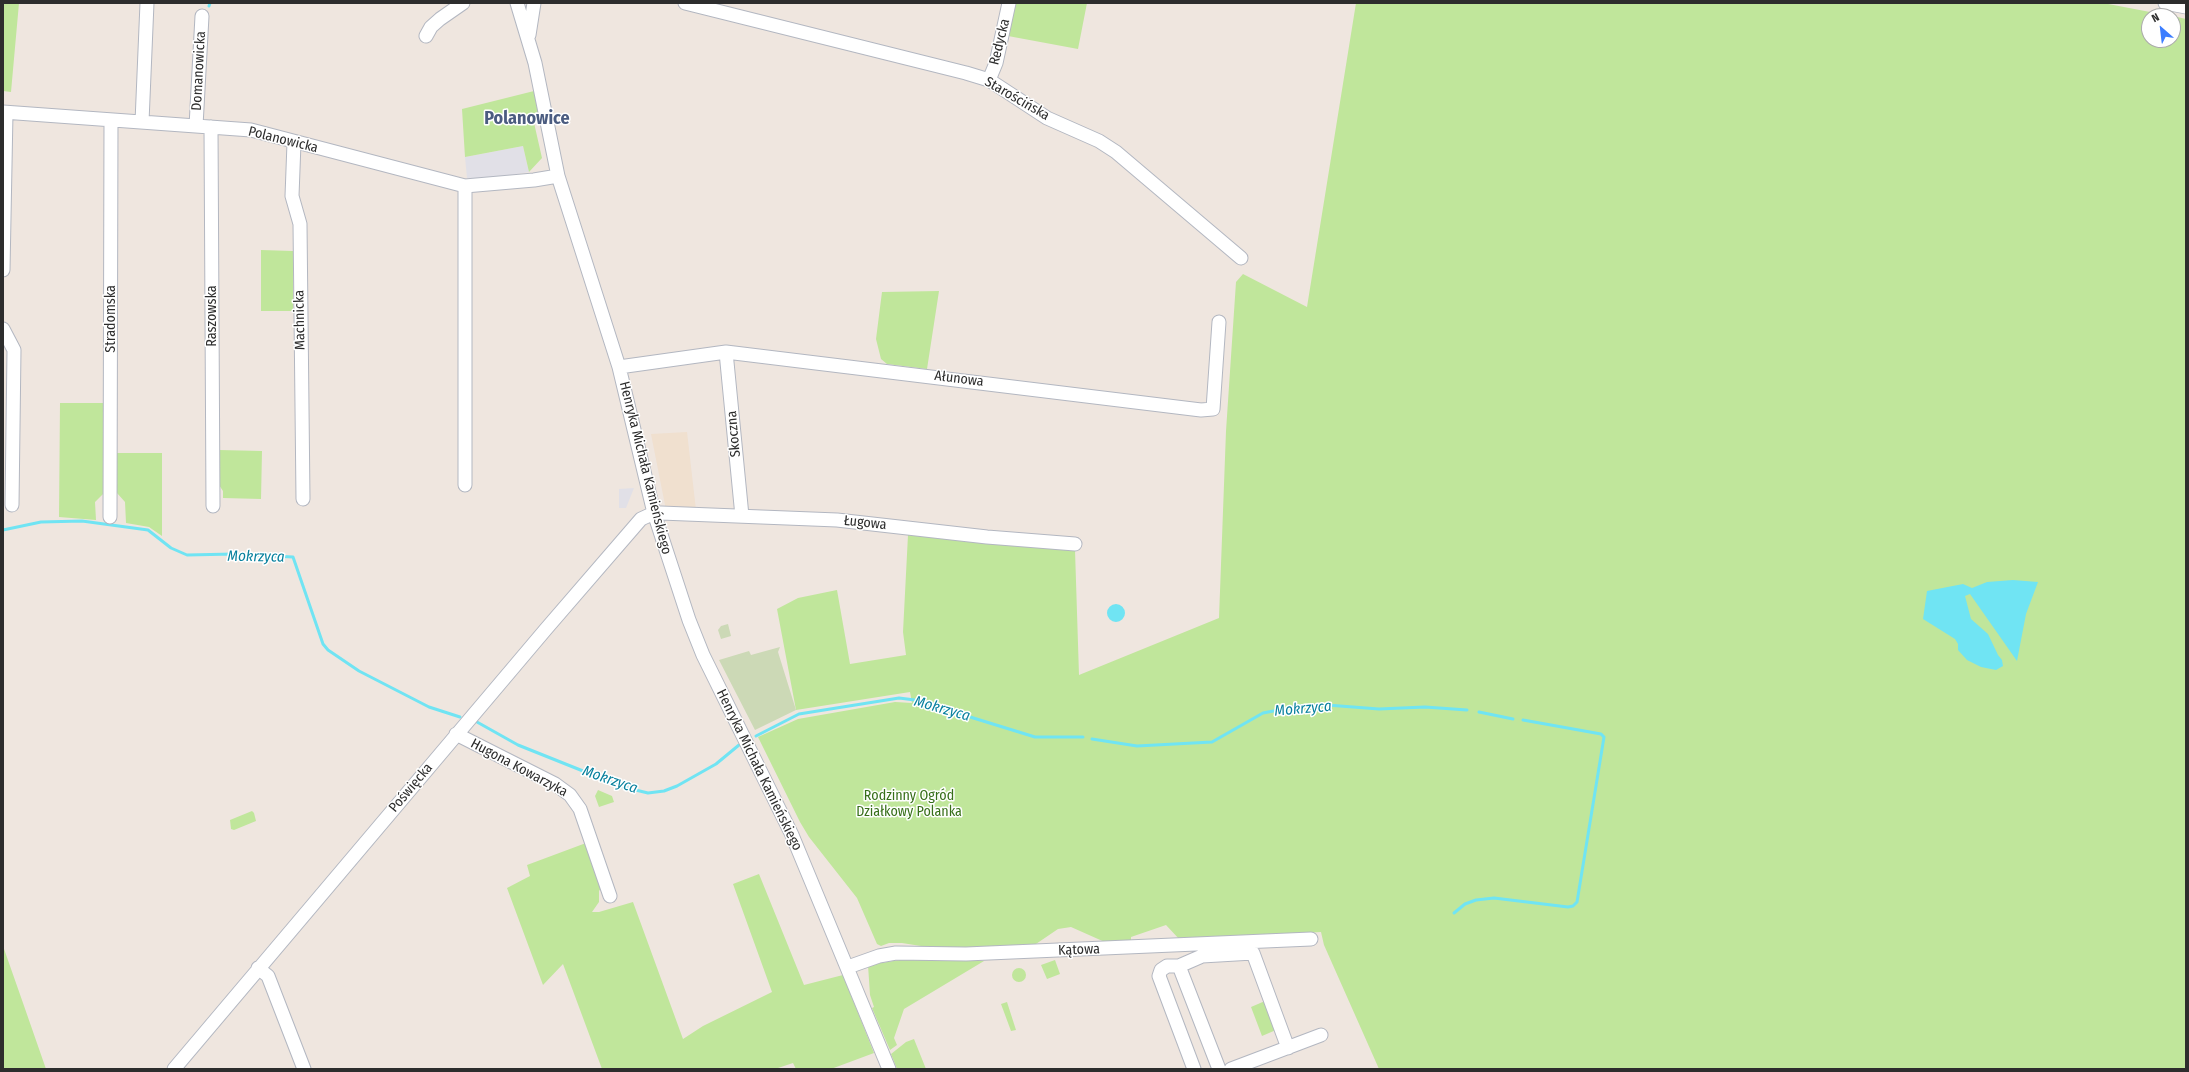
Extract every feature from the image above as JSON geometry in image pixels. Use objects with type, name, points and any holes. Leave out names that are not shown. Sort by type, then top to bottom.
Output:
[{"type":"street","points":[[142,122],[147,3]]},
{"type":"street","points":[[426,36],[431,27],[463,3]]},
{"type":"street","name":"Henryka Michała Kamieńskiego","points":[[517,3],[528,37],[558,176],[619,367],[654,513],[697,643],[792,835],[889,1069]]},
{"type":"street","points":[[528,37],[534,3]]},
{"type":"street","name":"Starościńska","points":[[685,3],[825,40],[966,73],[989,80],[1047,118],[1099,141],[1116,152],[1241,258]]},
{"type":"street","name":"Redycka","points":[[989,80],[996,63],[1009,3]]},
{"type":"street","points":[[2165,3],[2186,7]]},
{"type":"street","name":"Domanowicka","points":[[196,126],[202,16]]},
{"type":"street","points":[[3,270],[4,113]]},
{"type":"street","name":"Polanowicka","points":[[4,113],[251,130],[294,143],[465,186],[534,180],[558,176]]},
{"type":"street","name":"Stradomska","points":[[110,517],[111,120]]},
{"type":"street","name":"Raszowska","points":[[211,127],[213,506]]},
{"type":"street","name":"Machnicka","points":[[294,143],[292,196],[300,224],[303,499]]},
{"type":"street","points":[[465,186],[465,485]]},
{"type":"street","name":"Ałunowa","points":[[619,367],[726,352],[1201,410],[1213,409],[1219,322]]},
{"type":"street","points":[[3,329],[14,350],[12,504]]},
{"type":"street","name":"Skoczna","points":[[726,352],[742,516]]},
{"type":"street","name":"Ługowa","points":[[654,513],[837,520],[987,537],[1075,544]]},
{"type":"street","name":"Poświęcka","points":[[174,1069],[456,734],[634,526],[641,519],[654,513]]},
{"type":"street","name":"Hugona Kowarzyka","points":[[456,734],[555,784],[573,798],[580,809],[610,896]]},
{"type":"street","name":"Kątowa","points":[[848,967],[879,956],[896,954],[966,954],[1311,939]]},
{"type":"street","points":[[1194,1069],[1159,976],[1161,970],[1167,966],[1179,966],[1202,956],[1253,953],[1288,1048]]},
{"type":"street","points":[[1179,966],[1219,1069]]},
{"type":"street","points":[[258,968],[268,976],[304,1069]]},
{"type":"street","points":[[1231,1069],[1321,1035]]},
{"type":"shaded area","points":[[523,146],[529,172],[488,179],[467,178],[465,157]]},
{"type":"shaded area","points":[[687,432],[696,510],[666,510],[651,434]]},
{"type":"shaded area","points":[[634,488],[626,508],[619,508],[619,489]]},
{"type":"green space","points":[[3,3],[19,3],[11,92],[3,91]]},
{"type":"green space","points":[[1016,3],[1087,3],[1078,49],[1008,36]]},
{"type":"green space","name":"Rodzinny Ogród Działkowy Polanka","points":[[1356,3],[2103,3],[2141,10],[2141,48],[2181,48],[2181,18],[2186,19],[2186,1069],[1379,1069],[1324,945],[1321,932],[1180,940],[1166,925],[1131,937],[1131,942],[1107,943],[1071,927],[1058,929],[1033,946],[984,948],[927,947],[902,943],[889,943],[881,946],[877,944],[857,898],[809,837],[800,822],[758,737],[798,719],[895,702],[912,703],[910,692],[796,710],[777,609],[798,598],[837,590],[850,664],[906,655],[903,632],[908,535],[1075,550],[1079,675],[1219,618],[1226,431],[1236,282],[1243,274],[1307,307]]},
{"type":"green space","points":[[534,91],[538,112],[532,114],[542,158],[529,172],[523,146],[465,157],[462,109]]},
{"type":"green space","points":[[261,250],[293,251],[293,311],[261,311]]},
{"type":"green space","points":[[939,291],[927,369],[887,364],[881,359],[876,339],[882,292]]},
{"type":"green space","points":[[60,403],[104,403],[104,493],[95,502],[96,520],[59,517]]},
{"type":"green space","points":[[219,450],[262,451],[261,499],[223,498],[223,491],[219,485]]},
{"type":"green space","points":[[117,453],[162,453],[162,536],[149,527],[126,523],[125,502],[117,493]]},
{"type":"green space","points":[[728,624],[731,636],[721,639],[718,630],[721,626]]},
{"type":"green space","points":[[780,647],[778,652],[796,710],[755,730],[719,660],[749,651],[751,655]]},
{"type":"green space","points":[[598,790],[612,796],[614,802],[599,807],[595,796]]},
{"type":"green space","points":[[252,811],[256,821],[234,830],[231,829],[230,820]]},
{"type":"green space","points":[[586,843],[603,885],[599,891],[599,902],[592,912],[599,912],[633,902],[683,1039],[703,1026],[772,992],[733,884],[759,874],[804,985],[843,975],[874,1053],[831,1069],[796,1069],[793,1063],[775,1069],[602,1069],[563,964],[543,985],[507,888],[530,876],[527,865]]},
{"type":"green space","points":[[3,946],[23,1003],[46,1069],[3,1069]]},
{"type":"green space","points":[[912,958],[984,961],[904,1009],[894,1038],[897,1045],[890,1050],[872,1008],[874,1007],[870,995],[868,965]]},
{"type":"green space","points":[[1055,960],[1060,974],[1047,979],[1041,965]]},
{"type":"green space","points":[[1016,968],[1022,968],[1026,972],[1026,978],[1022,982],[1016,982],[1012,978],[1012,972]]},
{"type":"green space","points":[[1265,1001],[1276,1030],[1262,1036],[1251,1007]]},
{"type":"green space","points":[[1007,1002],[1016,1030],[1011,1031],[1001,1004]]},
{"type":"green space","points":[[914,1039],[926,1069],[897,1069],[891,1054],[906,1042]]},
{"type":"water","points":[[2013,580],[2038,582],[2026,614],[2017,661],[1970,594],[1965,596],[1971,619],[1988,634],[2002,660],[2003,666],[1996,670],[1981,667],[1967,660],[1958,650],[1958,644],[1955,639],[1923,619],[1927,591],[1963,584],[1972,588],[1987,582]]},
{"type":"water","points":[[1112,604],[1120,604],[1125,609],[1123,620],[1120,622],[1112,622],[1107,617],[1107,609]]},
{"type":"waterway","name":"Mokrzyca","points":[[3,530],[41,522],[82,521],[148,530],[171,548],[187,555],[234,554],[293,557],[323,644],[328,650],[359,671],[429,707],[460,717]]},
{"type":"waterway","name":"Mokrzyca","points":[[756,736],[799,714],[899,698],[915,700],[1035,737],[1083,737]]},
{"type":"waterway","name":"Mokrzyca","points":[[1092,739],[1137,746],[1212,742],[1263,713],[1299,706],[1327,705],[1379,709],[1425,707],[1467,710]]},
{"type":"waterway","points":[[1479,712],[1513,719]]},
{"type":"waterway","points":[[1454,913],[1465,904],[1476,900],[1494,898],[1568,907],[1573,906],[1577,902],[1604,737],[1601,734],[1523,720]]},
{"type":"waterway","name":"Mokrzyca","points":[[477,722],[518,745],[623,787],[648,793],[664,791],[677,786],[716,764],[739,745]]},
{"type":"district","name":"Polanowice","points":[[527,119]]}]
